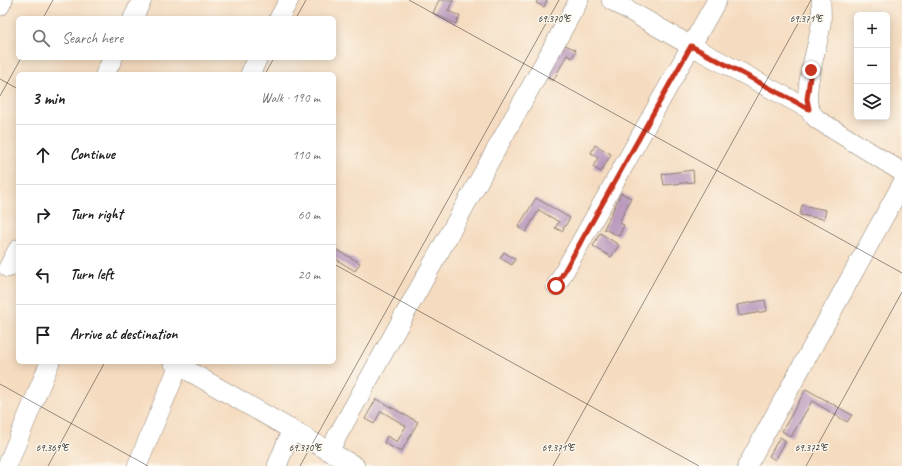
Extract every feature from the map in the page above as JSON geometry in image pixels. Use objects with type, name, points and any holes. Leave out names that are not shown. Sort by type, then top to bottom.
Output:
[{"type":"street","points":[[0,6],[3,0]]},
{"type":"street","points":[[134,16],[142,0]]},
{"type":"street","points":[[280,16],[289,0]]},
{"type":"street","points":[[329,451],[579,0]]},
{"type":"street","points":[[611,0],[691,46],[809,109]]},
{"type":"street","points":[[556,286],[717,0]]},
{"type":"street","points":[[821,0],[821,23],[811,70],[807,99],[809,109],[813,116],[818,120],[902,172]]},
{"type":"street","points":[[106,72],[112,60]]},
{"type":"street","points":[[251,72],[257,60]]},
{"type":"street","points":[[747,466],[902,184]]},
{"type":"street","points":[[9,268],[16,253]]},
{"type":"street","points":[[7,466],[49,364]]},
{"type":"street","points":[[138,466],[176,364],[355,466]]},
{"type":"street","points":[[277,466],[292,429]]},
{"type":"building","points":[[439,0],[453,0],[448,11],[460,16],[456,24],[433,13]]},
{"type":"building","points":[[538,0],[547,0],[544,7],[536,3]]},
{"type":"building","points":[[561,43],[576,50],[572,58],[567,55],[553,81],[544,76]]},
{"type":"building","points":[[595,145],[611,154],[601,172],[593,167],[598,157],[591,153]]},
{"type":"building","points":[[693,170],[694,182],[664,185],[662,174]]},
{"type":"building","points":[[621,193],[631,198],[619,223],[624,225],[619,236],[604,229]]},
{"type":"building","points":[[536,198],[570,218],[562,231],[555,228],[559,222],[539,210],[526,232],[518,227]]},
{"type":"building","points":[[802,205],[826,210],[824,219],[800,215]]},
{"type":"building","points":[[600,233],[619,245],[611,257],[593,246]]},
{"type":"building","points":[[336,249],[360,263],[355,271],[336,259]]},
{"type":"building","points":[[504,252],[515,259],[512,265],[500,258]]},
{"type":"building","points":[[765,300],[767,311],[739,316],[737,305]]},
{"type":"building","points":[[806,389],[852,415],[847,422],[812,401],[791,437],[782,431]]},
{"type":"building","points":[[376,399],[418,422],[401,452],[384,443],[387,436],[397,442],[406,426],[381,411],[374,424],[365,419]]},
{"type":"building","points":[[780,437],[786,441],[775,460],[769,456]]},
{"type":"route","points":[[556,286],[691,46],[809,109],[807,99],[811,70]]}]
